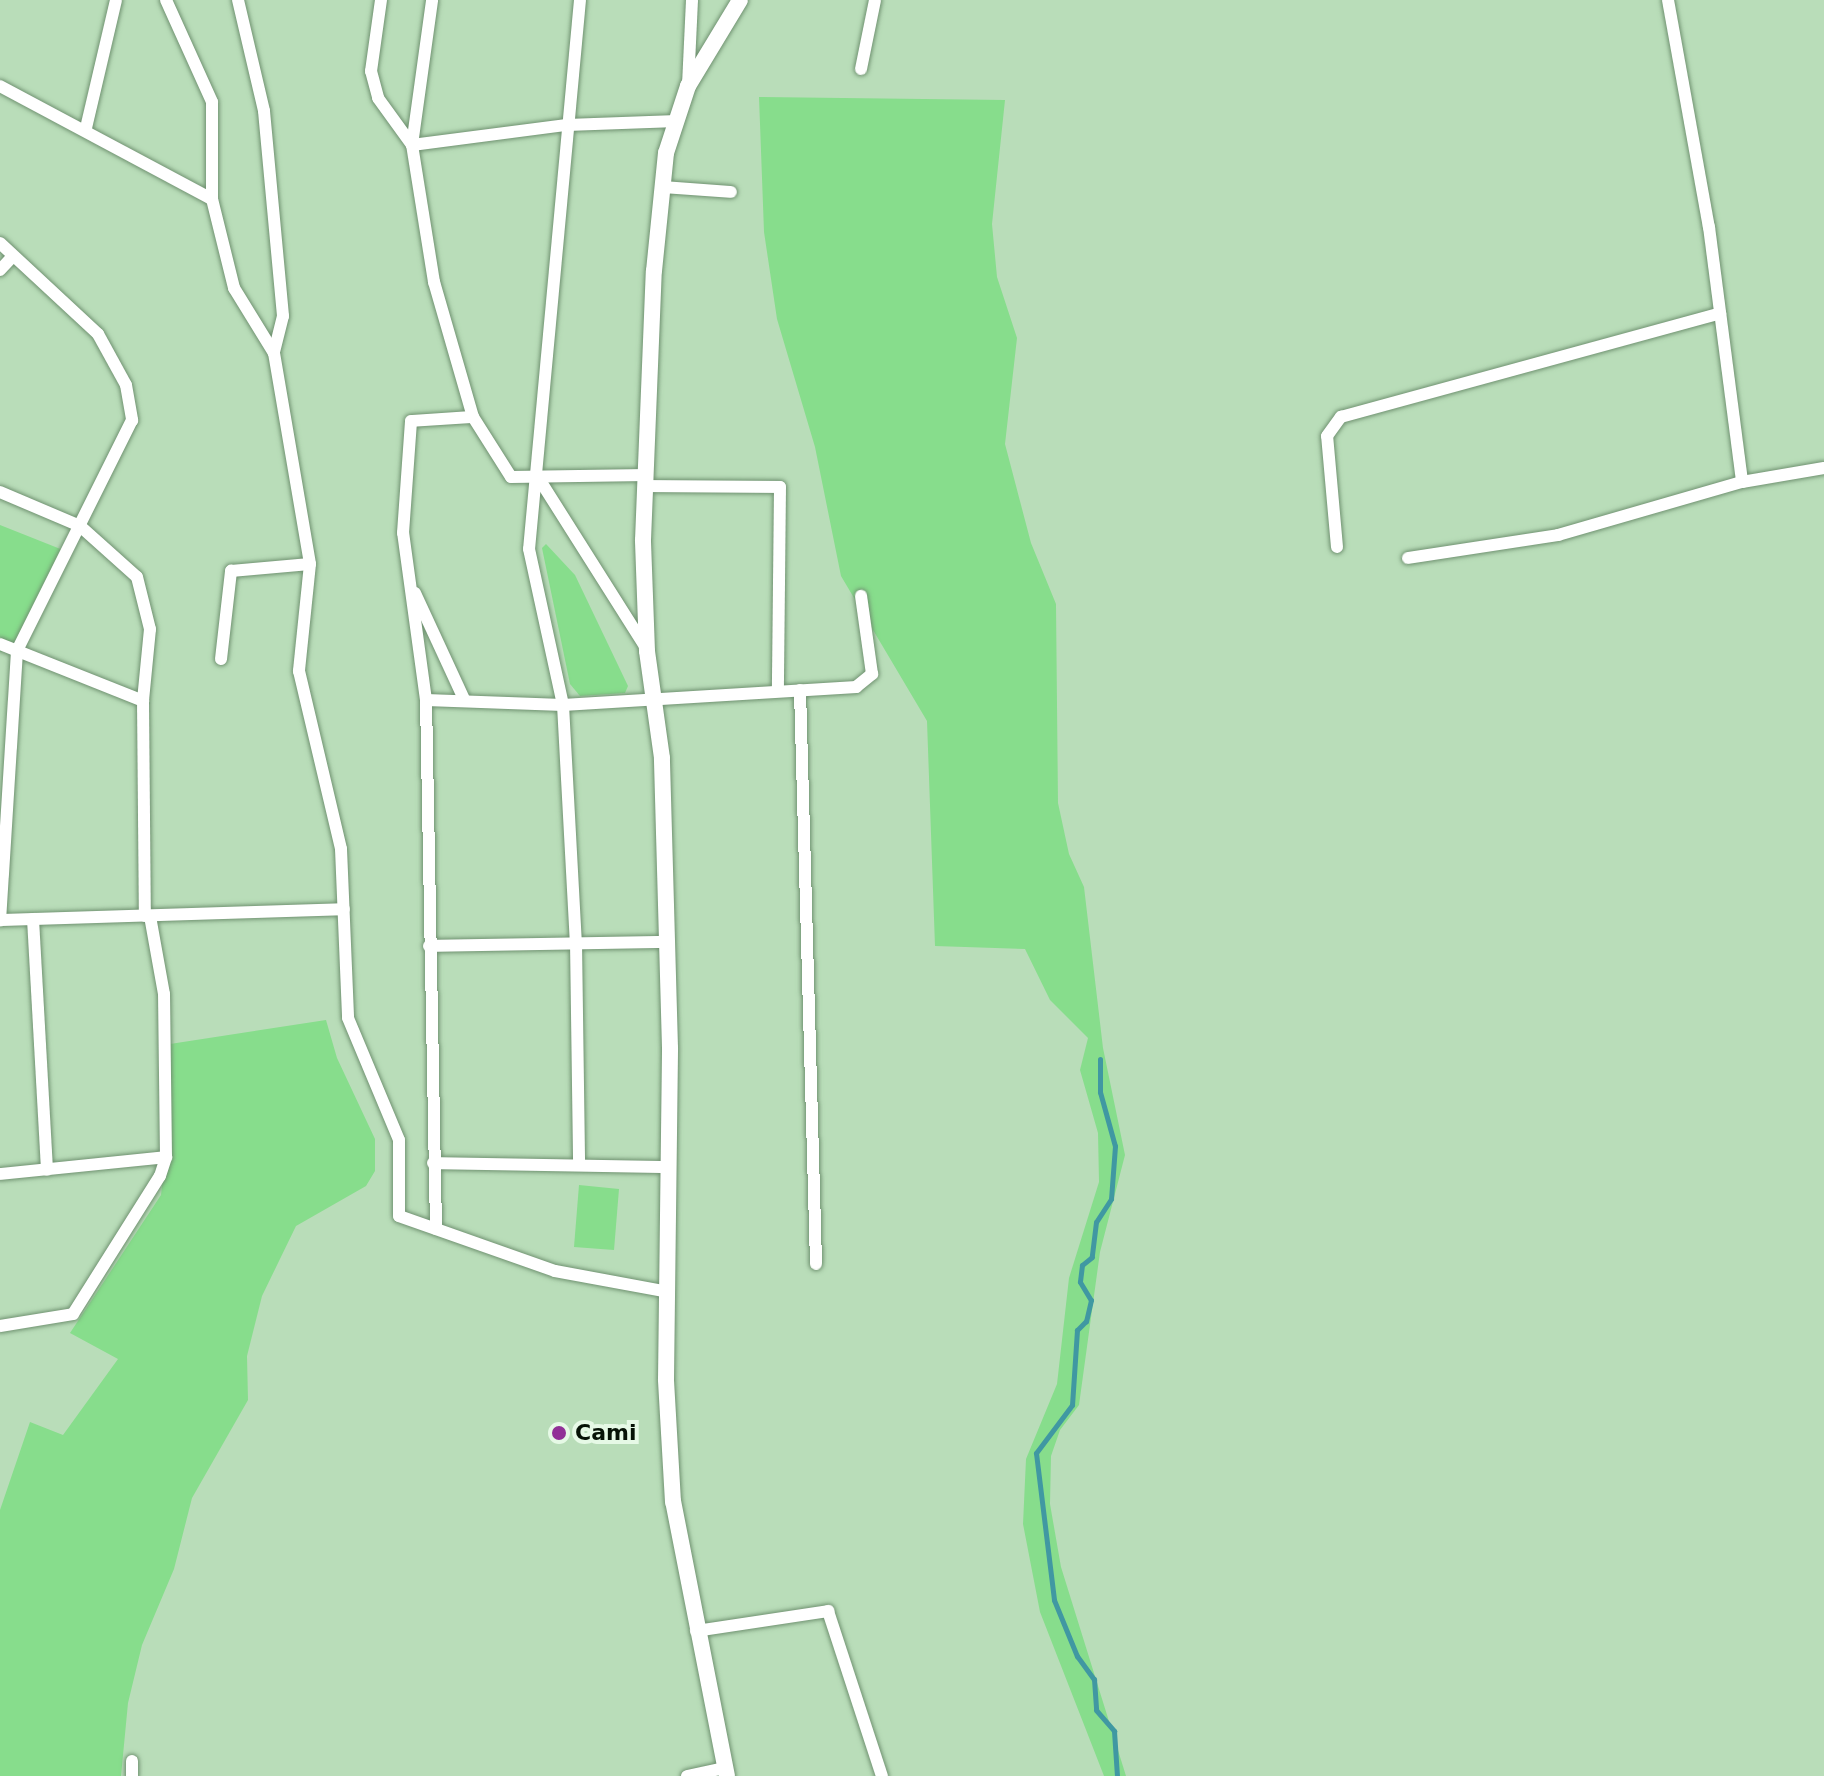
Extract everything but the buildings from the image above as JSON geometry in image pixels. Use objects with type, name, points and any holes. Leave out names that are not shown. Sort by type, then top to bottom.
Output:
[{"type":"street","points":[[86,128],[116,0]]},
{"type":"street","points":[[166,0],[212,102],[212,199],[234,288],[274,353],[310,564],[299,671],[341,849],[348,1018],[399,1140],[399,1216],[555,1271],[668,1292]]},
{"type":"street","points":[[238,0],[264,111],[283,316],[274,353]]},
{"type":"street","points":[[381,0],[371,71],[378,98],[412,145]]},
{"type":"street","points":[[432,0],[412,145],[434,282],[473,417],[511,477],[536,474],[780,487],[778,690]]},
{"type":"street","points":[[579,1165],[576,942],[563,705],[529,549],[580,0]]},
{"type":"street","points":[[688,86],[692,0]]},
{"type":"street","points":[[687,1776],[726,1772],[673,1502],[662,758],[647,651],[647,480],[662,187],[688,86],[740,0]]},
{"type":"street","points":[[861,69],[875,0]]},
{"type":"street","points":[[1668,0],[1720,313],[1742,482]]},
{"type":"street","points":[[0,86],[86,128],[212,199]]},
{"type":"street","points":[[412,145],[567,125],[677,121]]},
{"type":"street","points":[[662,187],[731,192]]},
{"type":"street","points":[[0,243],[98,334],[132,403],[127,438],[17,651],[0,920],[344,909]]},
{"type":"street","points":[[0,270],[13,256]]},
{"type":"street","points":[[1337,547],[1327,436],[1341,417],[1720,313]]},
{"type":"street","points":[[436,1229],[426,700],[403,533],[411,421],[473,417]]},
{"type":"street","points":[[1408,558],[1558,535],[1742,482],[1824,468]]},
{"type":"street","points":[[536,474],[647,651]]},
{"type":"street","points":[[0,492],[80,526],[137,577],[150,629],[143,701],[147,916],[164,994],[166,1157],[152,1191],[73,1314],[0,1326]]},
{"type":"street","points":[[221,659],[231,571],[310,564]]},
{"type":"street","points":[[409,580],[464,699]]},
{"type":"street","points":[[426,700],[563,705],[856,687],[870,679],[861,596]]},
{"type":"street","points":[[0,644],[143,701]]},
{"type":"street","points":[[800,690],[816,1264]]},
{"type":"street","points":[[33,919],[47,1170]]},
{"type":"street","points":[[429,946],[666,942]]},
{"type":"street","points":[[0,1174],[166,1157]]},
{"type":"street","points":[[433,1163],[670,1167]]},
{"type":"street","points":[[696,1631],[828,1611],[882,1776]]},
{"type":"street","points":[[132,1761],[132,1776]]},
{"type":"green space","points":[[759,97],[1005,100],[992,224],[997,277],[1017,338],[1005,444],[1031,543],[1056,604],[1058,803],[1069,854],[1084,887],[1103,1048],[1125,1155],[1100,1252],[1079,1405],[1060,1430],[1051,1456],[1050,1504],[1061,1567],[1126,1776],[1104,1776],[1040,1612],[1023,1524],[1026,1459],[1057,1384],[1069,1278],[1099,1182],[1098,1133],[1080,1070],[1088,1038],[1050,1000],[1025,949],[935,946],[927,721],[841,576],[815,447],[777,319],[764,232]]},
{"type":"green space","points":[[0,525],[68,552],[14,648],[0,652]]},
{"type":"green space","points":[[546,544],[575,575],[628,686],[625,693],[580,696],[570,684],[542,548]]},
{"type":"green space","points":[[326,1020],[337,1058],[375,1139],[375,1171],[366,1186],[296,1226],[262,1296],[247,1356],[248,1400],[192,1498],[174,1569],[142,1645],[128,1703],[121,1776],[0,1776],[0,1510],[30,1422],[63,1435],[118,1359],[70,1333],[161,1195],[171,1105],[170,1044]]},
{"type":"green space","points":[[579,1185],[619,1189],[614,1250],[574,1247]]},
{"type":"waterway","points":[[1100,1059],[1100,1092],[1115,1146],[1111,1199],[1096,1222],[1092,1257],[1082,1265],[1080,1282],[1091,1300],[1086,1321],[1077,1330],[1072,1405],[1036,1453],[1054,1600],[1077,1656],[1094,1679],[1096,1710],[1114,1731],[1117,1776]]},
{"type":"place","name":"Cami","points":[[559,1433]]}]
